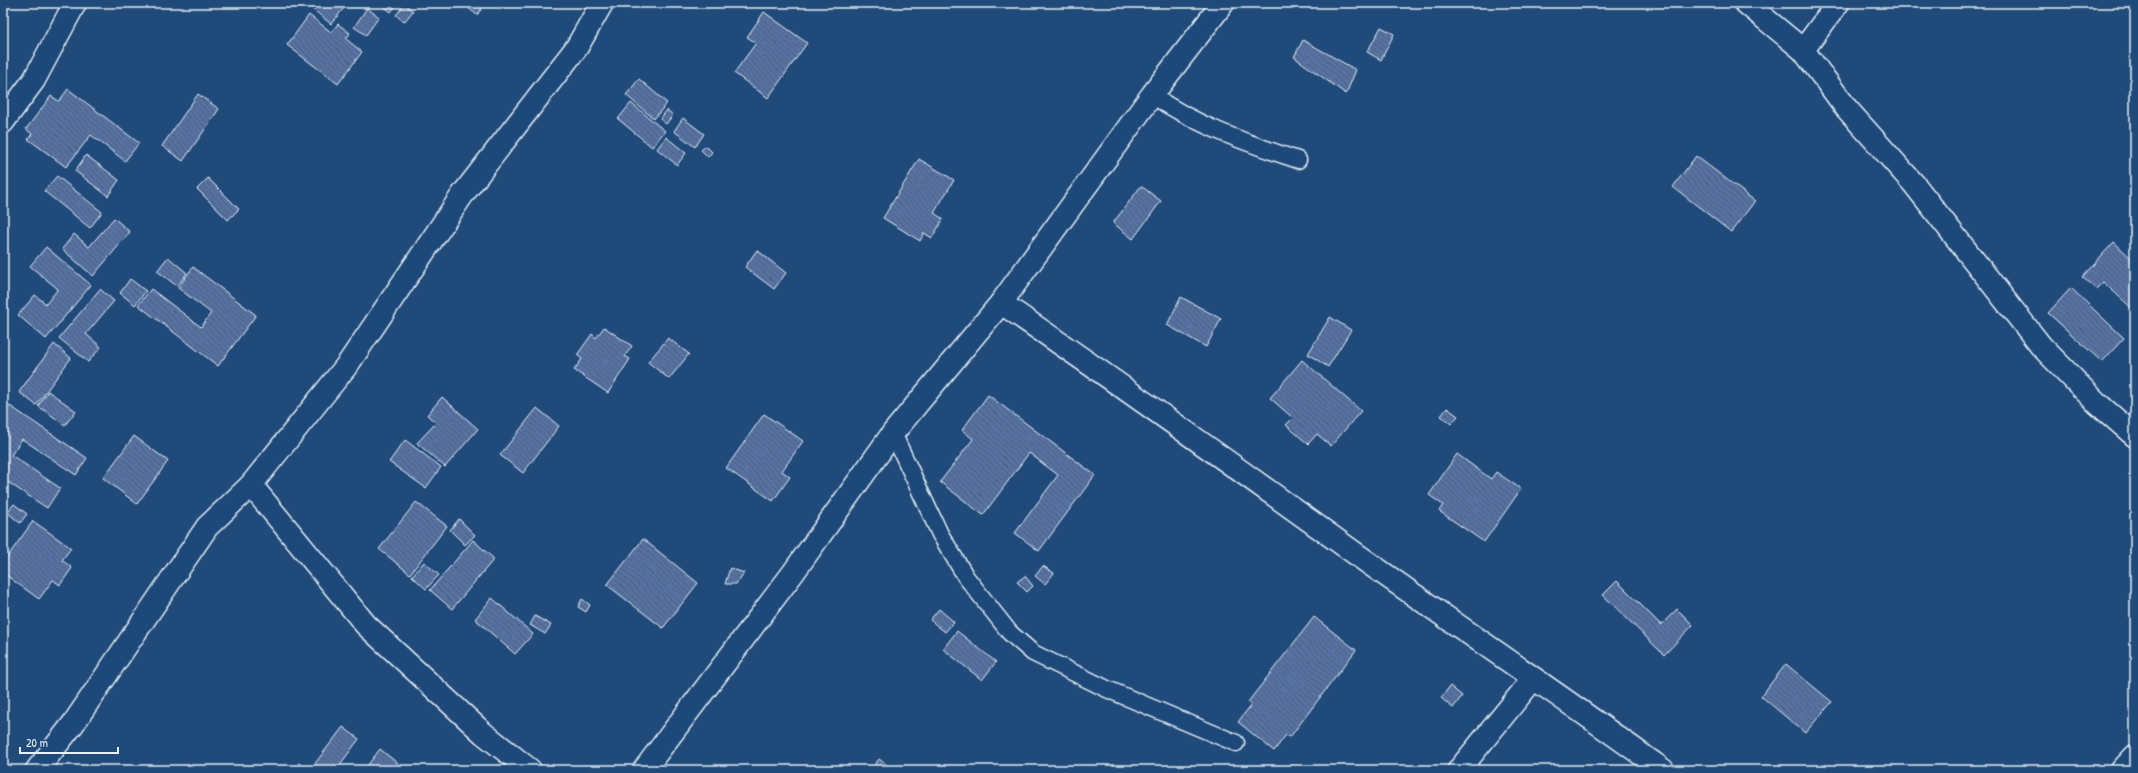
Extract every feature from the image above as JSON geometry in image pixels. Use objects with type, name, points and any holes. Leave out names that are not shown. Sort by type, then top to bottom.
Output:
[{"type":"street","points":[[3,122],[34,80],[76,3]]},
{"type":"street","points":[[37,770],[72,724],[207,526],[251,485],[348,364],[463,194],[577,47],[602,3]]},
{"type":"street","points":[[644,770],[793,573],[893,433],[1001,303],[1152,95],[1222,3]]},
{"type":"street","points":[[1746,3],[1803,50],[1847,109],[1914,184],[2041,346],[2097,403],[2135,436]]},
{"type":"street","points":[[1803,50],[1838,3]]},
{"type":"street","points":[[1001,303],[1209,447],[1533,679],[1583,712],[1663,770]]},
{"type":"street","points":[[251,485],[366,625],[483,733],[530,770]]},
{"type":"street","points":[[1459,770],[1533,679]]},
{"type":"street","points":[[2122,770],[2135,756]]},
{"type":"lane","points":[[1152,95],[1170,108],[1203,125],[1240,141],[1298,160]]},
{"type":"lane","points":[[893,433],[940,534],[966,578],[1010,633],[1033,653],[1107,689],[1236,743]]},
{"type":"building","points":[[313,3],[348,3],[331,24],[310,7]]},
{"type":"building","points":[[379,3],[398,3],[391,12]]},
{"type":"building","points":[[462,3],[486,3],[477,15]]},
{"type":"building","points":[[405,4],[413,11],[404,22],[396,15]]},
{"type":"building","points":[[367,8],[379,17],[366,35],[354,27]]},
{"type":"building","points":[[764,12],[807,43],[768,98],[734,73],[756,43],[747,37]]},
{"type":"building","points":[[309,15],[331,32],[338,24],[350,33],[346,39],[362,52],[338,84],[287,45]]},
{"type":"building","points":[[1381,27],[1394,34],[1381,60],[1367,52]]},
{"type":"building","points":[[1303,40],[1356,70],[1346,94],[1294,57]]},
{"type":"building","points":[[639,79],[667,103],[654,119],[626,95]]},
{"type":"building","points":[[68,89],[139,143],[125,161],[91,135],[66,167],[28,139],[32,134],[26,129],[51,96],[59,101]]},
{"type":"building","points":[[198,94],[219,109],[183,161],[162,146]]},
{"type":"building","points":[[631,103],[665,131],[652,147],[618,119]]},
{"type":"building","points":[[667,110],[673,115],[666,124],[660,119]]},
{"type":"building","points":[[683,118],[704,134],[695,147],[674,131]]},
{"type":"building","points":[[666,137],[686,153],[677,165],[657,149]]},
{"type":"building","points":[[706,146],[712,152],[708,157],[701,150]]},
{"type":"building","points":[[86,155],[119,180],[108,196],[75,171]]},
{"type":"building","points":[[1696,156],[1755,201],[1731,232],[1673,187]]},
{"type":"building","points":[[919,159],[954,180],[934,213],[943,219],[932,238],[924,233],[920,241],[883,218]]},
{"type":"building","points":[[57,176],[102,212],[90,228],[44,191]]},
{"type":"building","points":[[208,178],[239,209],[228,220],[197,189]]},
{"type":"building","points":[[1141,186],[1161,201],[1133,239],[1113,223]]},
{"type":"building","points":[[114,218],[130,232],[93,276],[62,249],[74,234],[89,247]]},
{"type":"building","points":[[2114,242],[2135,262],[2135,311],[2103,282],[2096,289],[2082,277]]},
{"type":"building","points":[[46,247],[91,285],[46,339],[18,315],[35,295],[46,304],[58,289],[30,266]]},
{"type":"building","points":[[757,250],[786,273],[774,289],[745,267]]},
{"type":"building","points":[[168,257],[187,273],[177,286],[157,271]]},
{"type":"building","points":[[193,267],[256,315],[218,366],[138,305],[151,289],[201,327],[211,313],[178,288]]},
{"type":"building","points":[[130,279],[146,291],[135,305],[120,293]]},
{"type":"building","points":[[2071,288],[2124,338],[2102,362],[2048,313]]},
{"type":"building","points":[[100,289],[114,301],[86,334],[101,347],[88,362],[59,338]]},
{"type":"building","points":[[1181,297],[1221,319],[1206,347],[1167,325]]},
{"type":"building","points":[[1330,317],[1351,330],[1328,367],[1308,354]]},
{"type":"building","points":[[604,327],[632,346],[625,356],[630,359],[608,393],[574,370],[582,359],[577,355],[592,334],[596,338]]},
{"type":"building","points":[[668,338],[689,354],[669,379],[648,362]]},
{"type":"building","points":[[54,344],[71,358],[36,405],[19,392]]},
{"type":"building","points":[[1302,360],[1361,411],[1331,446],[1317,434],[1308,444],[1286,425],[1293,418],[1270,398]]},
{"type":"building","points":[[48,391],[76,411],[65,425],[38,406]]},
{"type":"building","points":[[988,395],[1095,475],[1039,551],[1015,533],[1058,475],[1029,453],[983,515],[940,482],[973,439],[962,430]]},
{"type":"building","points":[[442,397],[478,429],[445,467],[417,443],[436,423],[427,415]]},
{"type":"building","points":[[10,406],[87,458],[76,475],[22,439],[11,455],[60,488],[47,508],[3,479],[3,416]]},
{"type":"building","points":[[537,408],[559,426],[523,473],[500,455]]},
{"type":"building","points":[[1447,408],[1458,416],[1451,424],[1441,416]]},
{"type":"building","points":[[764,414],[803,441],[782,471],[790,477],[773,501],[726,468]]},
{"type":"building","points":[[134,436],[168,461],[137,504],[103,478]]},
{"type":"building","points":[[405,440],[441,467],[426,488],[389,462]]},
{"type":"building","points":[[1457,454],[1491,479],[1496,472],[1521,489],[1484,542],[1439,511],[1443,505],[1429,495]]},
{"type":"building","points":[[416,502],[447,526],[410,574],[379,549]]},
{"type":"building","points":[[14,504],[27,514],[20,523],[7,512]]},
{"type":"building","points":[[459,519],[475,535],[465,545],[450,530]]},
{"type":"building","points":[[33,521],[71,548],[62,560],[72,568],[60,585],[53,580],[39,599],[3,573],[3,563]]},
{"type":"building","points":[[643,539],[698,583],[663,628],[607,585]]},
{"type":"building","points":[[473,540],[494,559],[452,609],[430,590]]},
{"type":"building","points":[[424,562],[439,575],[426,589],[412,576]]},
{"type":"building","points":[[1043,566],[1054,573],[1045,584],[1035,576]]},
{"type":"building","points":[[730,568],[744,573],[736,584],[725,584]]},
{"type":"building","points":[[1025,576],[1033,586],[1027,592],[1017,582]]},
{"type":"building","points":[[1617,581],[1661,625],[1677,609],[1693,625],[1664,655],[1603,595]]},
{"type":"building","points":[[492,598],[533,634],[515,654],[475,619]]},
{"type":"building","points":[[582,599],[590,605],[586,612],[578,607]]},
{"type":"building","points":[[939,609],[954,622],[945,632],[930,620]]},
{"type":"building","points":[[535,616],[551,625],[545,634],[530,625]]},
{"type":"building","points":[[1314,617],[1356,650],[1290,737],[1286,735],[1274,751],[1238,722],[1251,705],[1248,702]]},
{"type":"building","points":[[957,631],[996,662],[982,680],[943,649]]},
{"type":"building","points":[[1786,664],[1832,702],[1805,733],[1761,696]]},
{"type":"building","points":[[1450,686],[1462,696],[1453,708],[1441,698]]},
{"type":"building","points":[[343,727],[359,739],[336,770],[310,770]]},
{"type":"building","points":[[380,749],[406,770],[364,770]]},
{"type":"building","points":[[879,759],[891,768],[889,770],[871,770]]},
{"type":"building","points":[[299,763],[308,770],[293,770]]}]
